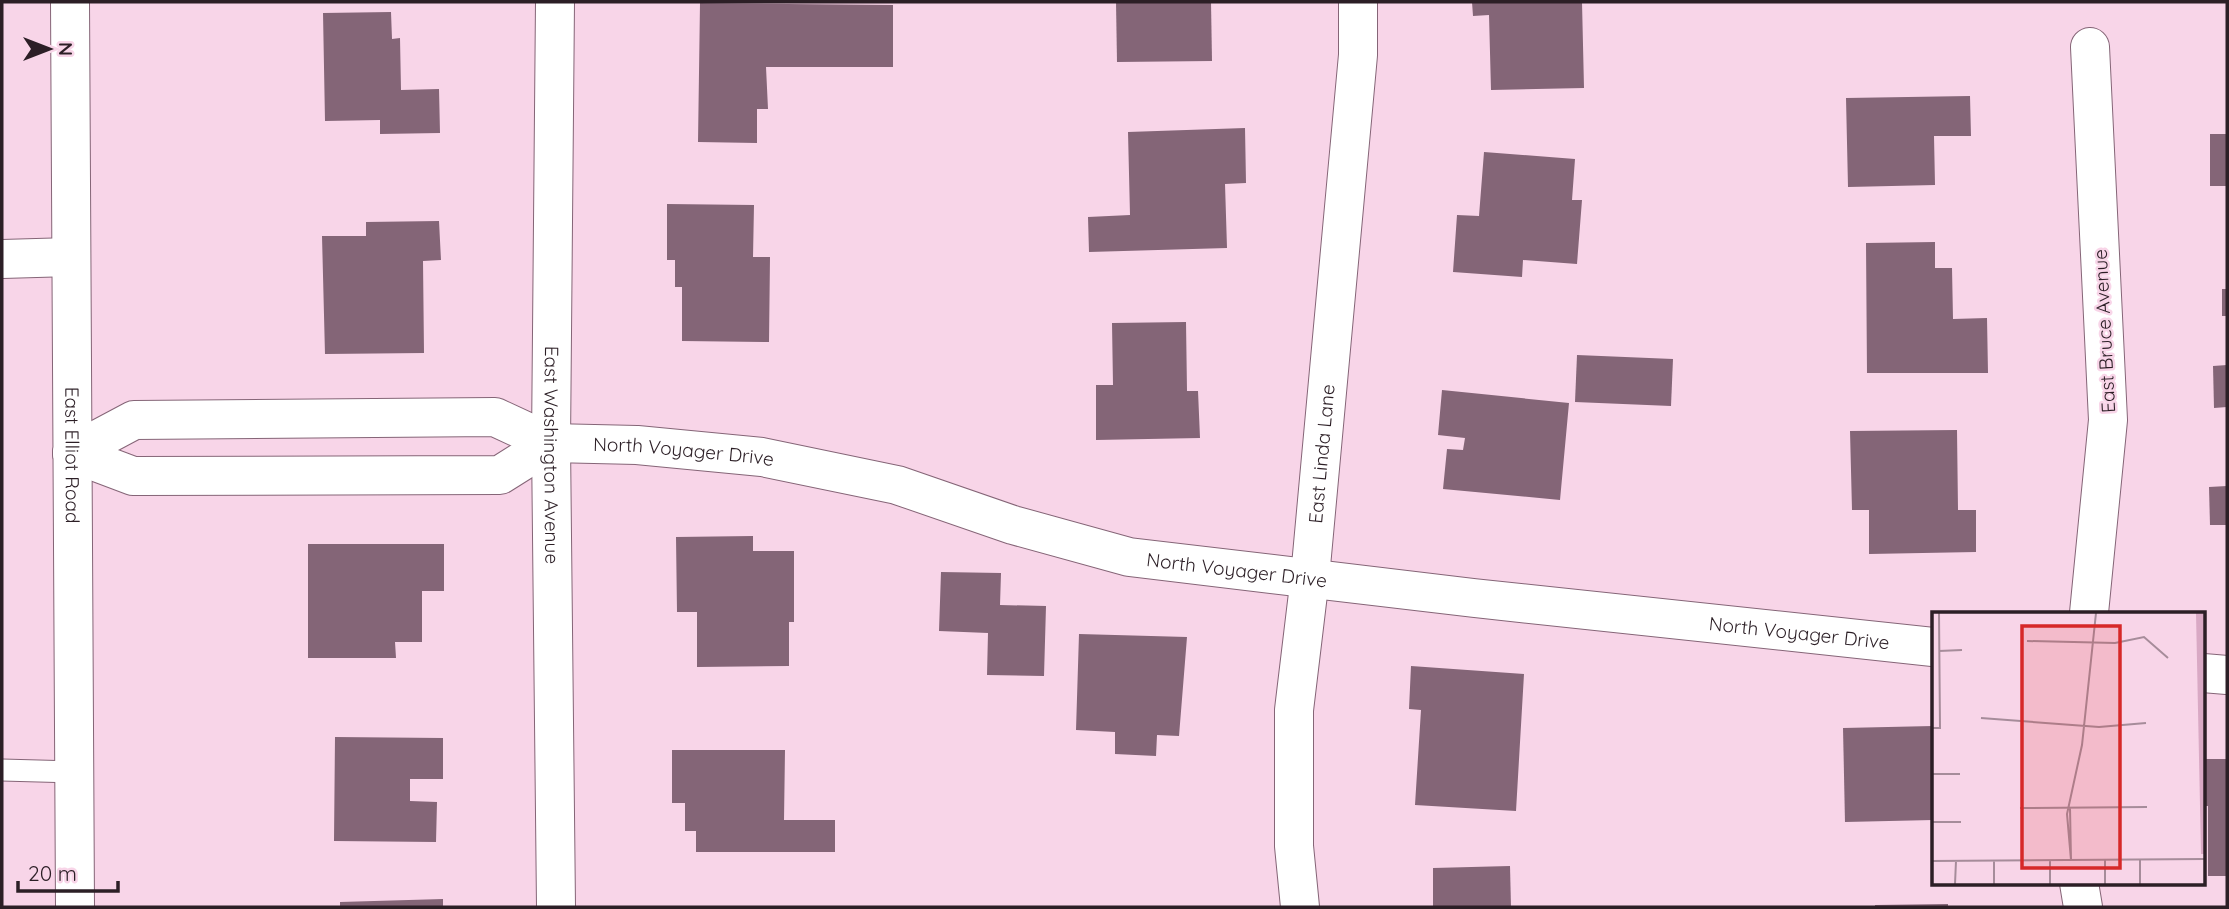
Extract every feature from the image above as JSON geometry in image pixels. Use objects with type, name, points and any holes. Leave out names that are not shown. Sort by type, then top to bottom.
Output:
[{"type":"street","name":"East Elliot Road","points":[[70,2],[75,907]]},
{"type":"street","name":"East Washington Avenue","points":[[555,2],[551,443],[556,907]]},
{"type":"street","name":"East Linda Lane","points":[[1300,907],[1294,846],[1294,710],[1310,577],[1358,55],[1358,2]]},
{"type":"street","name":"East Bruce Avenue","points":[[2089,612],[2109,420],[2090,47]]},
{"type":"street","points":[[2,259],[71,257]]},
{"type":"street","name":"North Voyager Drive","points":[[72,453],[134,420],[495,416],[551,443],[637,444],[762,457],[897,485],[1013,525],[1129,557],[1474,598],[1932,647]]},
{"type":"street","points":[[72,453],[133,476],[500,475],[551,443]]},
{"type":"street","points":[[2204,673],[2227,675]]},
{"type":"street","points":[[2079,884],[2083,907]]},
{"type":"lane","points":[[2,770],[75,772]]},
{"type":"building","points":[[1116,2],[1211,2],[1212,61],[1117,62]]},
{"type":"building","points":[[1472,2],[1582,2],[1584,88],[1491,90],[1489,15],[1473,16]]},
{"type":"building","points":[[700,3],[893,5],[893,67],[766,67],[768,109],[757,109],[757,143],[698,142]]},
{"type":"building","points":[[391,12],[392,39],[400,38],[401,90],[439,89],[440,133],[380,134],[380,120],[325,121],[323,13]]},
{"type":"building","points":[[1970,96],[1971,136],[1934,136],[1935,185],[1848,187],[1846,98]]},
{"type":"building","points":[[1245,128],[1246,183],[1225,184],[1227,248],[1089,252],[1088,217],[1130,215],[1128,132]]},
{"type":"building","points":[[2210,134],[2227,134],[2227,186],[2210,186]]},
{"type":"building","points":[[1484,152],[1575,159],[1572,200],[1582,200],[1577,264],[1523,260],[1522,277],[1453,272],[1457,215],[1479,216]]},
{"type":"building","points":[[667,204],[754,205],[753,257],[770,257],[769,342],[682,341],[682,287],[675,287],[675,260],[667,260]]},
{"type":"building","points":[[439,221],[441,260],[423,261],[424,353],[325,354],[322,236],[366,236],[366,222]]},
{"type":"building","points":[[1935,242],[1935,268],[1952,268],[1953,319],[1987,318],[1988,373],[1867,373],[1866,243]]},
{"type":"building","points":[[2222,289],[2227,289],[2227,316],[2222,316]]},
{"type":"building","points":[[1186,322],[1187,391],[1198,391],[1200,438],[1096,440],[1096,385],[1113,385],[1112,323]]},
{"type":"building","points":[[1577,355],[1673,359],[1671,406],[1575,402]]},
{"type":"building","points":[[2227,365],[2227,407],[2214,408],[2213,366]]},
{"type":"building","points":[[1442,390],[1569,403],[1560,500],[1443,489],[1447,449],[1463,450],[1465,438],[1438,435]]},
{"type":"building","points":[[1957,430],[1958,510],[1976,510],[1976,552],[1869,554],[1869,510],[1852,510],[1850,431]]},
{"type":"building","points":[[2227,486],[2227,525],[2210,525],[2209,487]]},
{"type":"building","points":[[753,536],[753,551],[794,551],[794,622],[789,622],[789,666],[697,667],[697,612],[677,612],[676,537]]},
{"type":"building","points":[[308,544],[444,544],[444,591],[422,591],[422,642],[395,642],[396,658],[308,658]]},
{"type":"building","points":[[941,572],[1001,573],[1000,605],[1046,606],[1044,676],[987,675],[988,633],[939,631]]},
{"type":"building","points":[[1079,634],[1187,637],[1179,736],[1157,735],[1156,756],[1115,754],[1115,732],[1076,730]]},
{"type":"building","points":[[1411,666],[1524,674],[1516,811],[1415,805],[1421,710],[1409,709]]},
{"type":"building","points":[[1932,726],[1932,820],[1845,822],[1843,728]]},
{"type":"building","points":[[335,737],[443,738],[443,779],[410,779],[410,801],[437,802],[436,842],[334,841]]},
{"type":"building","points":[[672,750],[785,750],[784,820],[835,820],[835,852],[696,852],[696,831],[685,831],[685,803],[672,803]]},
{"type":"building","points":[[2204,759],[2227,759],[2227,876],[2208,876],[2208,806],[2204,806]]},
{"type":"building","points":[[1510,866],[1511,907],[1433,907],[1433,868]]},
{"type":"building","points":[[443,899],[443,907],[340,907],[340,902]]},
{"type":"building","points":[[1948,904],[1948,907],[1875,907],[1875,905]]}]
